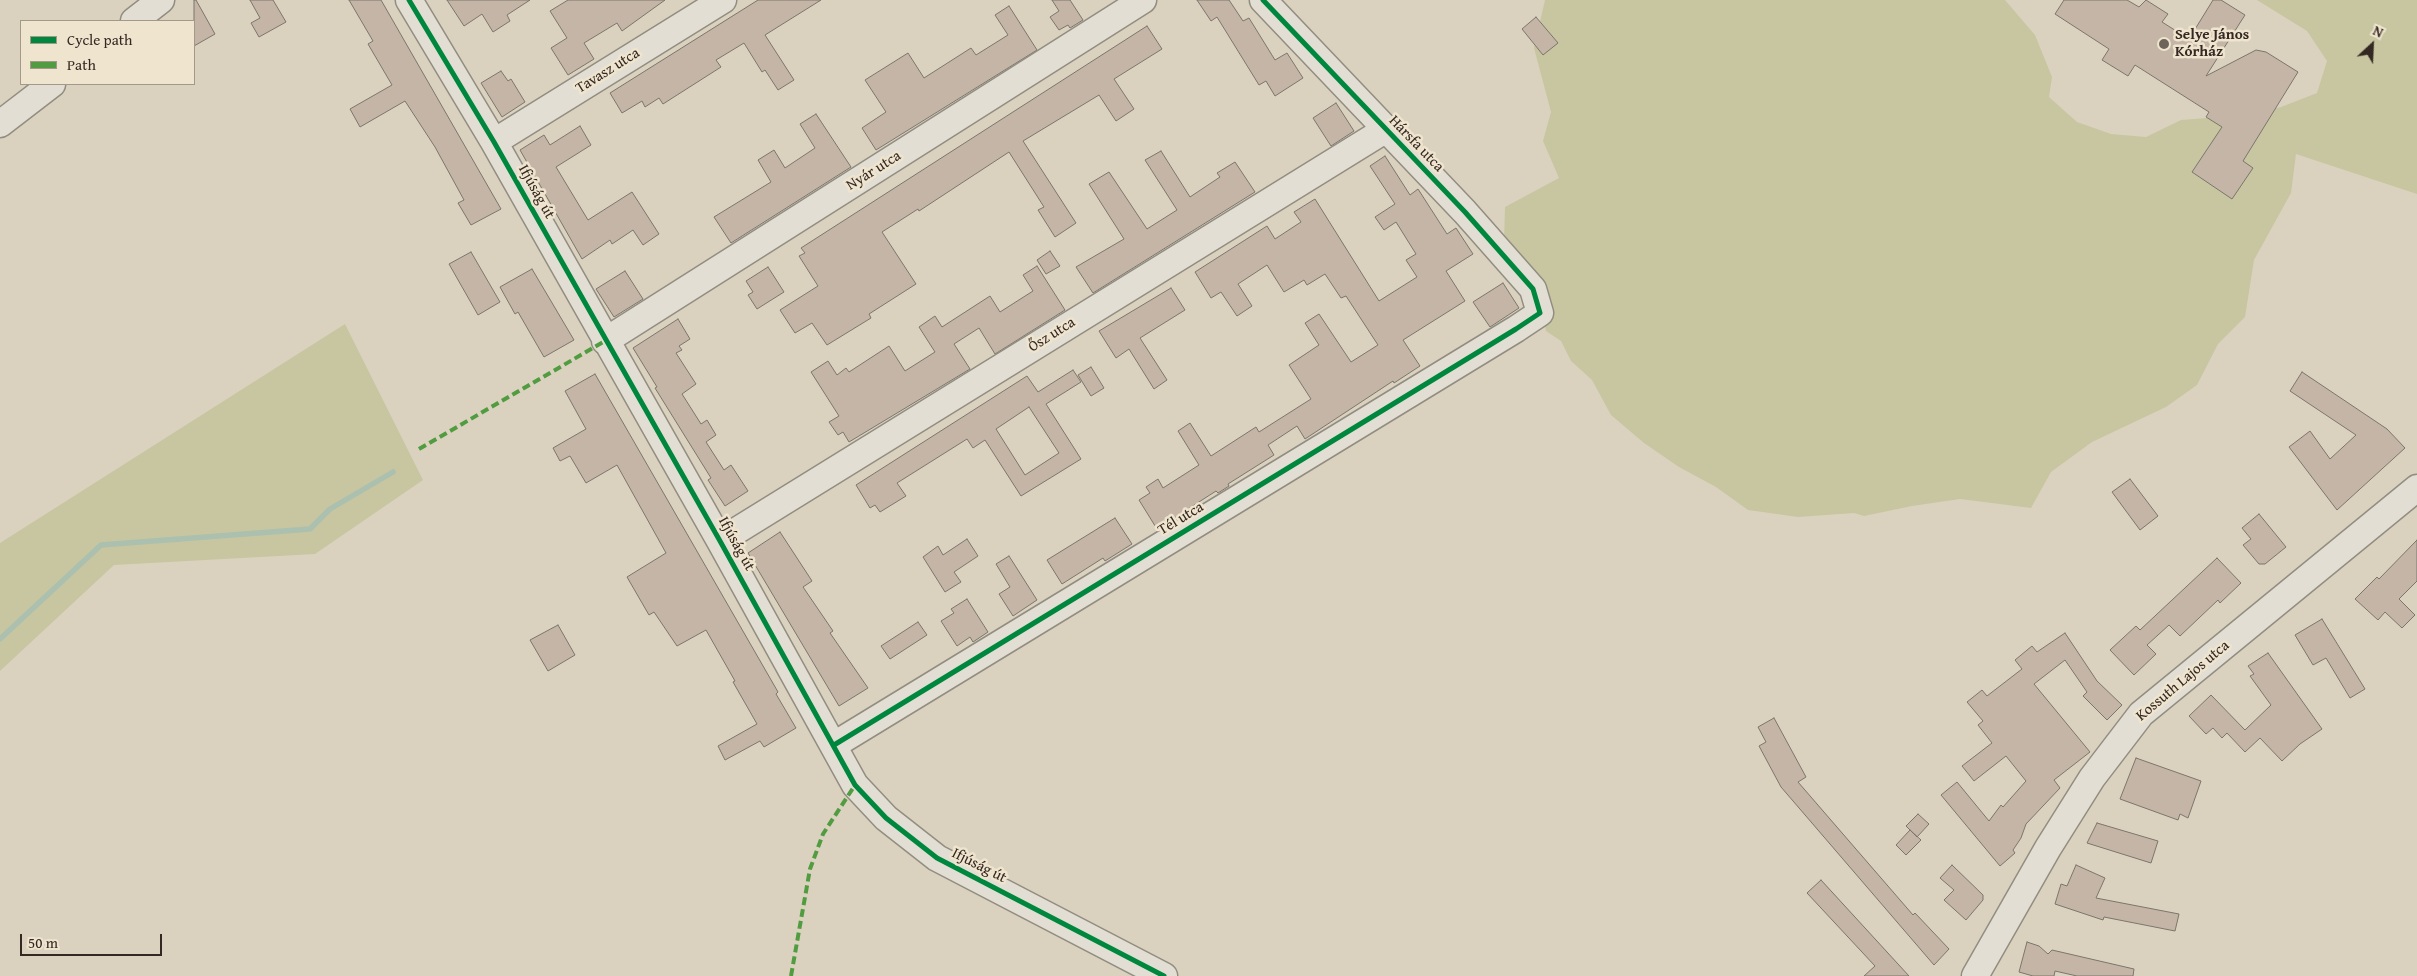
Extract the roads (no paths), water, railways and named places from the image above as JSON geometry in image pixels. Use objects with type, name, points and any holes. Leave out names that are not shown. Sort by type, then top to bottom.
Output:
[{"type":"street","points":[[135,20],[162,0]]},
{"type":"street","name":"Ifjúság út","points":[[409,0],[494,142],[720,541],[855,785],[886,818],[937,858],[1164,976]]},
{"type":"street","name":"Tavasz utca","points":[[494,142],[723,0]]},
{"type":"street","name":"Nyár utca","points":[[605,341],[1143,0]]},
{"type":"street","name":"Hársfa utca","points":[[1264,0],[1385,130],[1465,212],[1533,289],[1540,312]]},
{"type":"street","points":[[0,124],[51,85]]},
{"type":"street","name":"Ősz utca","points":[[720,541],[1385,130]]},
{"type":"street","name":"Tél utca","points":[[834,745],[1508,335],[1540,312]]},
{"type":"street","name":"Kossuth Lajos utca","points":[[1975,976],[1999,930],[2072,809],[2097,771],[2141,714],[2417,488]]},
{"type":"waterway","points":[[0,639],[101,545],[310,529],[330,509],[393,472]]},
{"type":"place","name":"Selye János Kórház","points":[[2164,44]]}]
